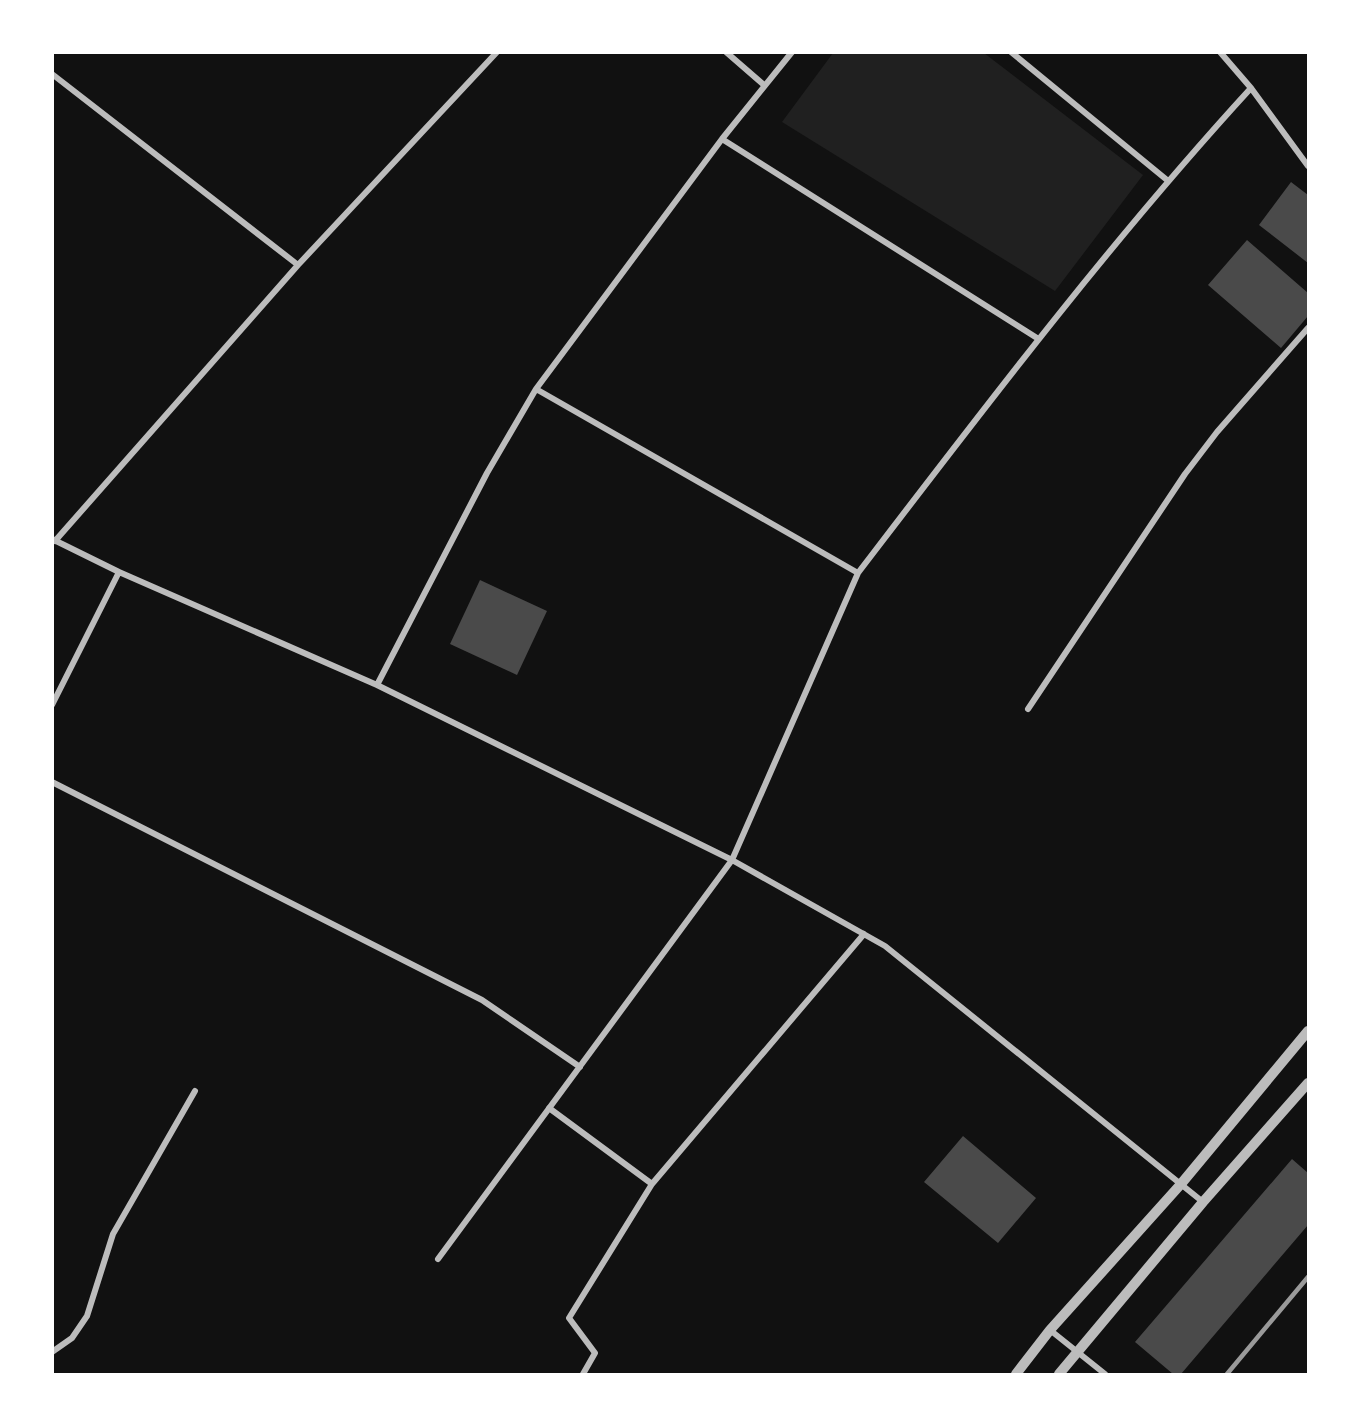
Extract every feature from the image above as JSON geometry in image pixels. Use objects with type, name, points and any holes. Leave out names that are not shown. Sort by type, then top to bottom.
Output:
[{"type":"street","points":[[496,52],[298,266],[54,540],[119,572],[377,685],[732,860],[885,946],[1203,1202]]},
{"type":"street","points":[[726,52],[764,85]]},
{"type":"street","points":[[377,685],[487,473],[536,388],[722,139],[792,52]]},
{"type":"street","points":[[1011,52],[1167,180]]},
{"type":"street","points":[[1220,52],[1251,88],[1308,166]]},
{"type":"street","points":[[52,74],[298,266]]},
{"type":"street","points":[[438,1259],[732,860],[858,573],[1037,338],[1167,180],[1251,88]]},
{"type":"street","points":[[722,139],[1037,338]]},
{"type":"street","points":[[1029,709],[1185,474],[1217,432],[1308,328]]},
{"type":"street","points":[[536,388],[858,573]]},
{"type":"street","points":[[52,705],[119,572]]},
{"type":"street","points":[[52,782],[482,1000],[580,1067]]},
{"type":"street","points":[[584,1374],[595,1353],[569,1318],[652,1184],[864,934]]},
{"type":"street","points":[[1016,1374],[1050,1330],[1180,1185],[1308,1031]]},
{"type":"street","points":[[1059,1374],[1203,1202],[1308,1083]]},
{"type":"street","points":[[52,1352],[72,1338],[87,1316],[114,1234],[195,1090]]},
{"type":"street","points":[[549,1108],[652,1184]]},
{"type":"street","points":[[1050,1330],[1106,1374]]},
{"type":"shaded area","points":[[833,53],[984,53],[1143,175],[1055,291],[782,122]]},
{"type":"building","points":[[1291,182],[1308,195],[1308,263],[1259,225]]},
{"type":"building","points":[[1247,240],[1308,293],[1308,316],[1281,348],[1208,285]]},
{"type":"building","points":[[480,580],[547,611],[517,675],[450,644]]},
{"type":"building","points":[[963,1136],[1036,1198],[998,1243],[924,1182]]},
{"type":"building","points":[[1292,1159],[1308,1173],[1308,1225],[1181,1374],[1173,1374],[1135,1342]]},
{"type":"railway","points":[[1227,1374],[1308,1277]]}]
